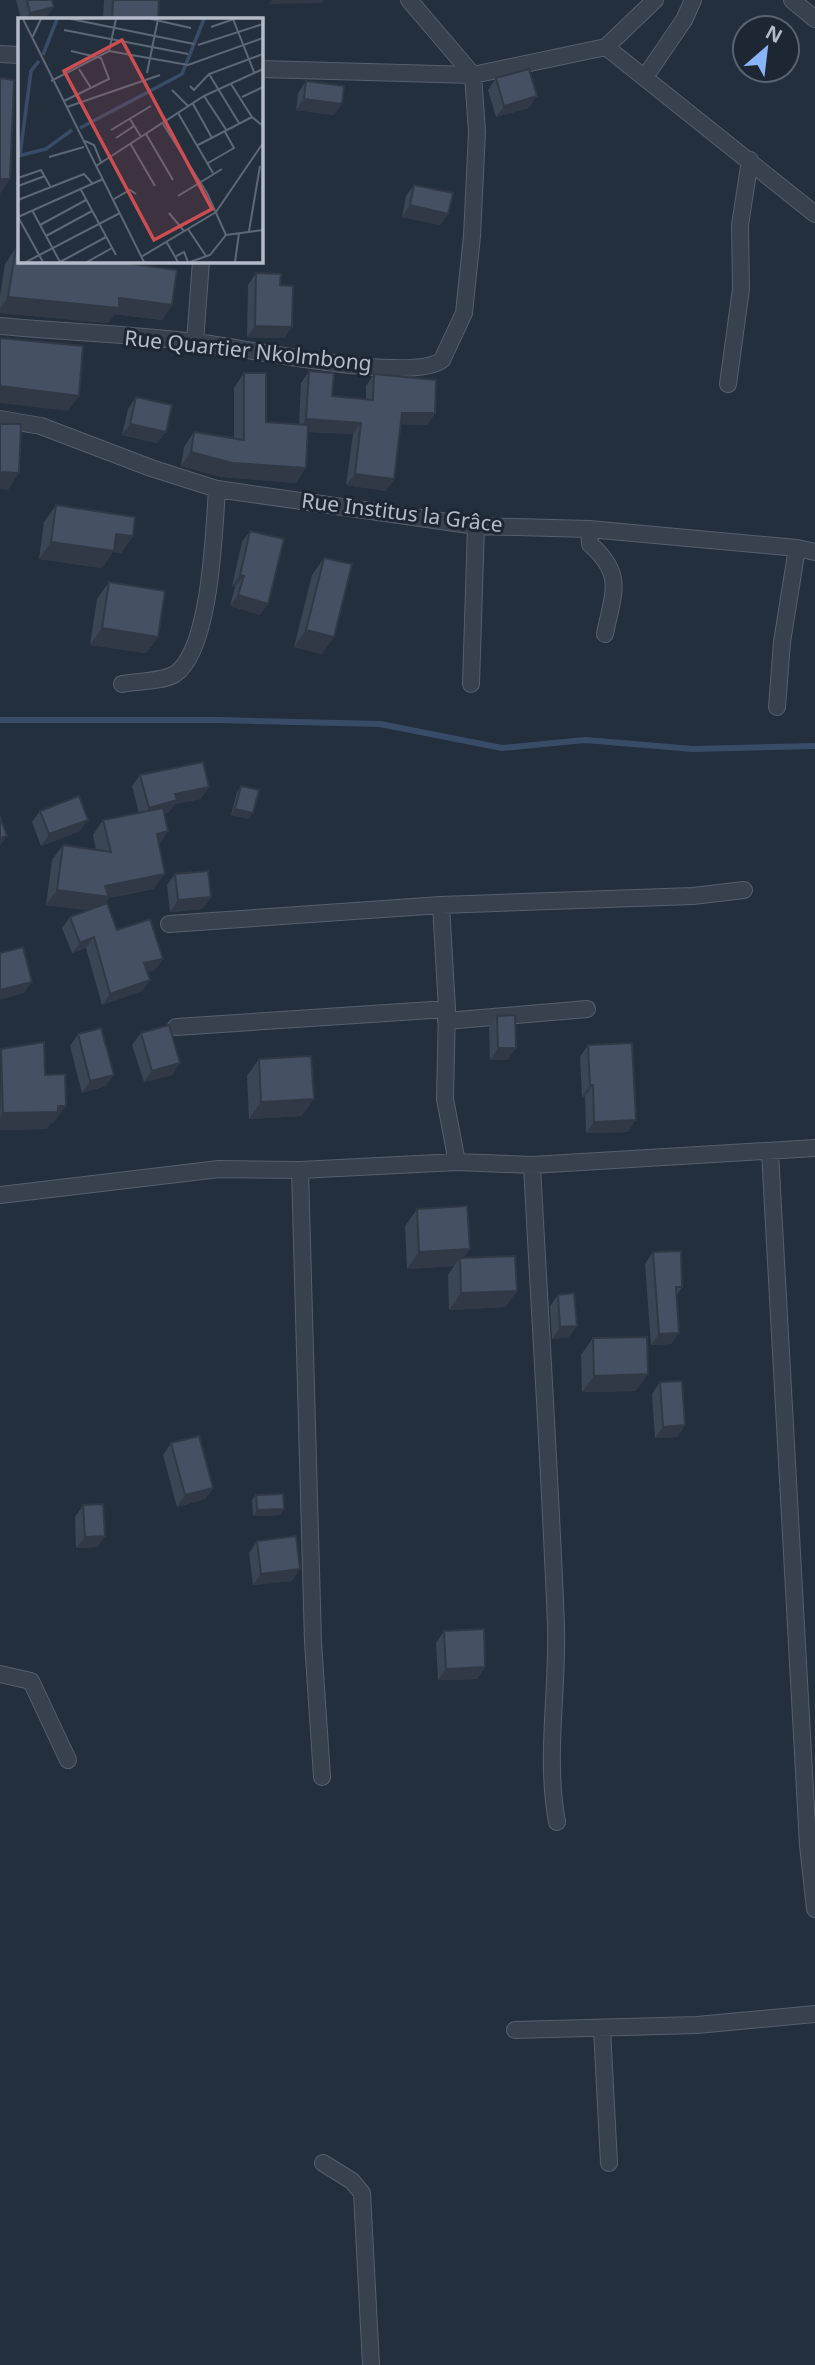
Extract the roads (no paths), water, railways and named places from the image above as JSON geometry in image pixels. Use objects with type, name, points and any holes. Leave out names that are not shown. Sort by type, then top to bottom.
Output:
[{"type":"street","points":[[409,0],[473,75]]},
{"type":"street","points":[[262,69],[473,75],[607,47],[655,0]]},
{"type":"street","points":[[645,77],[684,20],[693,0]]},
{"type":"street","points":[[792,0],[815,19]]},
{"type":"street","points":[[607,47],[815,214]]},
{"type":"street","points":[[0,54],[18,55]]},
{"type":"street","name":"Rue Quartier Nkolmbong","points":[[0,327],[195,342],[348,366],[435,365],[442,360],[464,313],[472,236],[477,132],[473,75]]},
{"type":"street","points":[[728,384],[741,289],[740,225],[750,160]]},
{"type":"street","points":[[195,342],[201,262]]},
{"type":"street","name":"Rue Institus la Grâce","points":[[0,419],[41,426],[151,468],[217,489],[476,526],[589,529],[797,548],[815,552]]},
{"type":"street","points":[[122,684],[174,675],[190,657],[211,575],[217,489]]},
{"type":"street","points":[[471,684],[476,526]]},
{"type":"street","points":[[589,529],[590,544],[607,559],[616,581],[605,634]]},
{"type":"street","points":[[776,706],[782,642],[797,548]]},
{"type":"street","points":[[169,925],[441,905],[693,896],[744,890]]},
{"type":"street","points":[[441,905],[447,1015],[446,1099],[457,1162]]},
{"type":"street","points":[[176,1027],[587,1009]]},
{"type":"street","points":[[0,1195],[219,1169],[300,1170],[457,1162],[532,1165],[770,1152],[815,1147]]},
{"type":"street","points":[[770,1152],[808,1845],[815,1909]]},
{"type":"street","points":[[532,1165],[556,1630],[552,1748],[553,1799],[558,1822]]},
{"type":"street","points":[[300,1170],[313,1642],[322,1776]]},
{"type":"street","points":[[0,1674],[31,1681],[68,1760]]},
{"type":"street","points":[[515,2030],[697,2025],[815,2014]]},
{"type":"street","points":[[602,2029],[609,2163]]},
{"type":"street","points":[[323,2163],[352,2181],[362,2193],[371,2365]]},
{"type":"waterway","points":[[0,720],[218,720],[380,724],[502,748],[585,740],[693,749],[815,746]]}]
